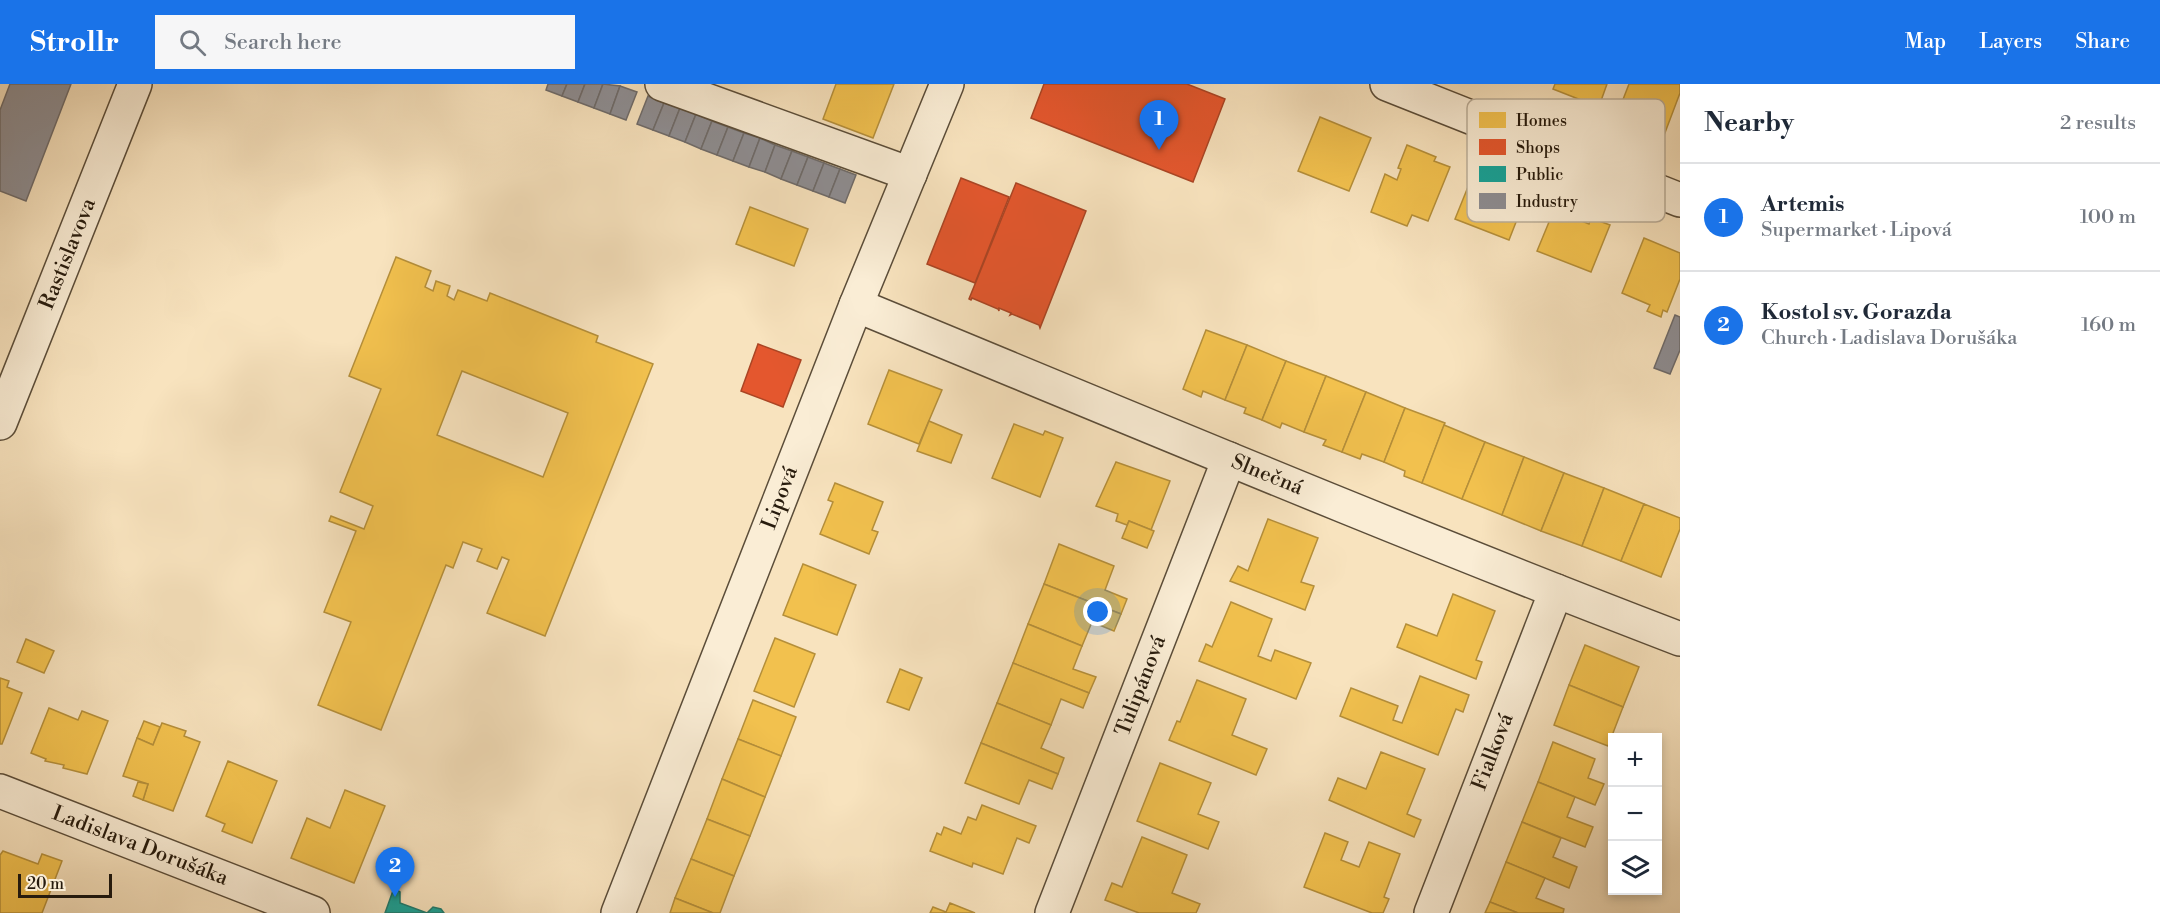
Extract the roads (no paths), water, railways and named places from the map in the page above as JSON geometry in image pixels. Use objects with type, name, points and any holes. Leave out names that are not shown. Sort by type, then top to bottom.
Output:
[{"type":"street","name":"Rastislavova","points":[[0,423],[135,84]]},
{"type":"street","points":[[662,84],[910,174]]},
{"type":"street","name":"Lipová","points":[[618,913],[856,305],[947,84]]},
{"type":"street","points":[[1387,84],[1467,116]]},
{"type":"street","points":[[1665,194],[1680,200]]},
{"type":"street","name":"Slnečná","points":[[856,305],[1229,459],[1680,639]]},
{"type":"street","name":"Tulipánová","points":[[1052,913],[1229,459]]},
{"type":"street","name":"Fialková","points":[[1431,913],[1556,591]]},
{"type":"street","name":"Ladislava Dorušáka","points":[[0,791],[313,913]]},
{"type":"place","name":"Artemis","points":[[1159,150]]},
{"type":"place","name":"Kostol sv. Gorazda","points":[[395,897]]}]
